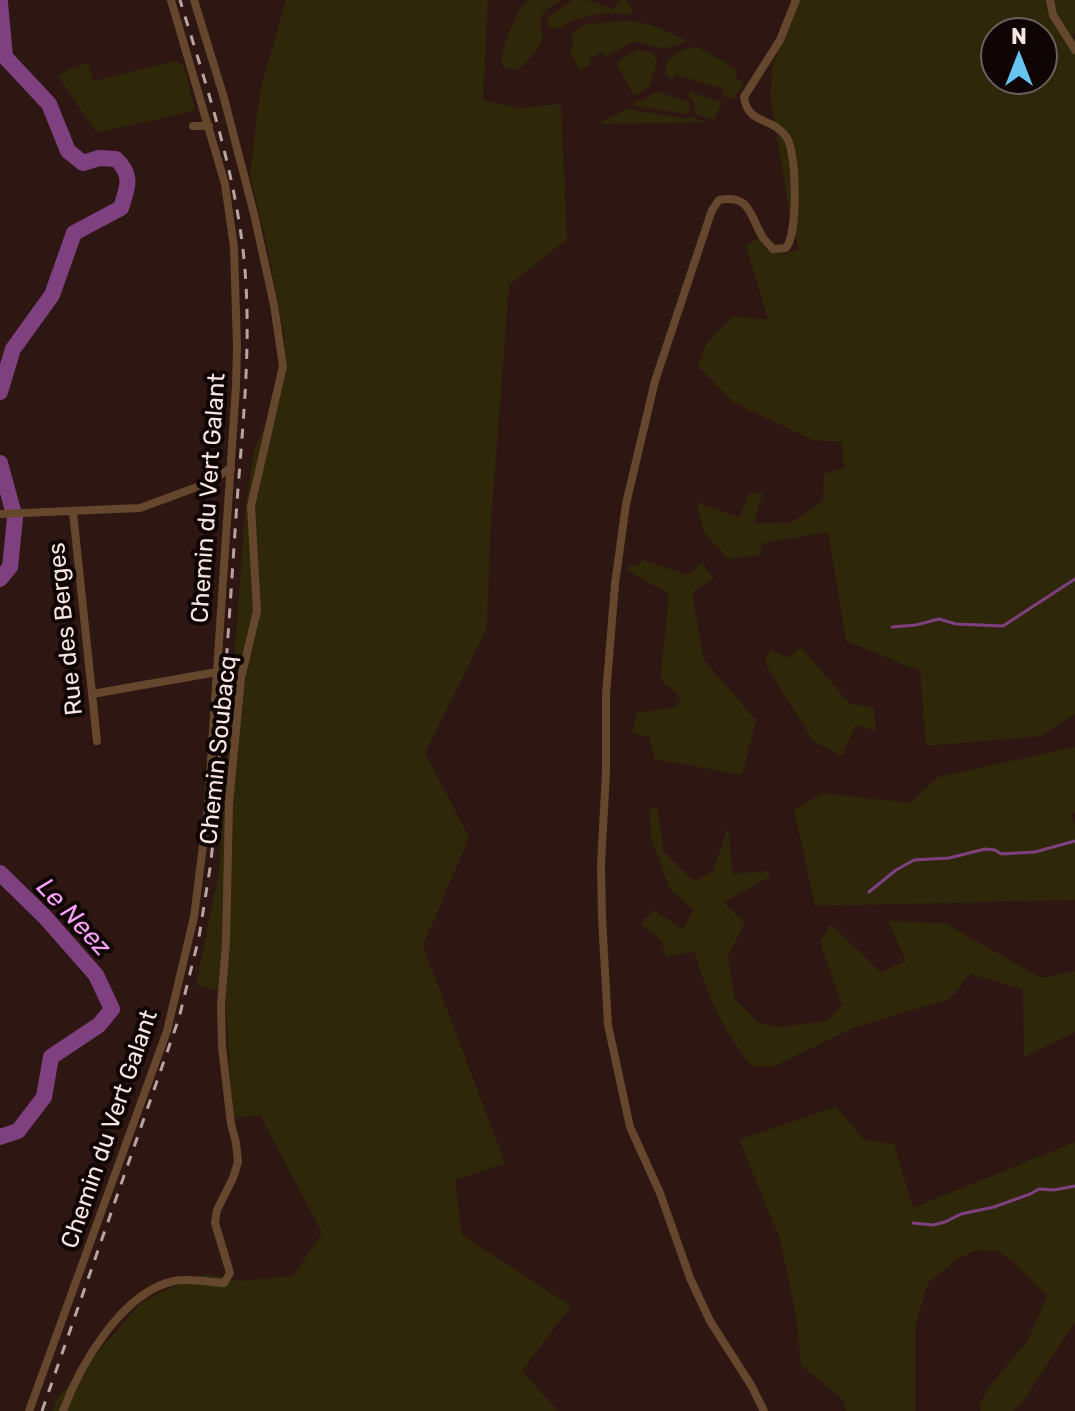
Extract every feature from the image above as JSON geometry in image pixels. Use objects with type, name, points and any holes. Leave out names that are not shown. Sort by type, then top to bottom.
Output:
[{"type":"street","name":"Chemin du Vert Galant","points":[[29,1411],[167,1031],[194,917],[208,806],[237,347],[234,247],[225,184],[171,0]]},
{"type":"street","name":"Chemin Soubacq","points":[[63,1411],[73,1385],[96,1345],[134,1302],[150,1291],[175,1281],[224,1283],[230,1273],[215,1223],[217,1210],[238,1162],[222,1047],[229,803],[241,678],[257,611],[251,506],[283,366],[274,305],[254,214],[224,98],[194,0]]},
{"type":"street","points":[[764,1411],[710,1321],[690,1278],[660,1193],[630,1127],[608,1025],[601,864],[606,695],[615,584],[626,504],[655,381],[712,210],[719,200],[731,197],[741,201],[748,207],[764,239],[773,249],[786,248],[790,244],[795,190],[793,152],[779,128],[751,115],[744,97],[780,40],[796,0]]},
{"type":"street","points":[[1050,0],[1053,15],[1075,50]]},
{"type":"street","points":[[193,126],[209,126]]},
{"type":"street","points":[[1,514],[140,508],[208,483],[231,468]]},
{"type":"street","name":"Rue des Berges","points":[[73,512],[97,741]]},
{"type":"street","points":[[92,694],[217,672]]},
{"type":"shaded area","points":[[286,0],[488,0],[483,100],[519,108],[561,104],[567,239],[509,285],[490,538],[487,628],[425,753],[469,837],[423,946],[505,1163],[455,1180],[462,1235],[571,1306],[522,1371],[558,1411],[52,1411],[56,1400],[140,1304],[158,1293],[206,1274],[239,1281],[293,1276],[322,1233],[260,1115],[233,1118],[225,992],[196,985],[219,870],[245,512],[254,451],[286,373],[284,335],[250,174],[260,91]]},
{"type":"shaded area","points":[[562,0],[549,7],[541,17],[543,38],[534,52],[517,70],[505,68],[501,63],[506,38],[526,1]]},
{"type":"shaded area","points":[[573,0],[586,0],[613,9],[620,0],[626,0],[634,12],[630,15],[610,13],[590,16],[551,29],[547,18]]},
{"type":"shaded area","points":[[800,0],[1075,0],[1075,33],[1072,34],[1075,40],[1075,714],[1041,736],[926,746],[920,671],[846,641],[828,532],[763,543],[759,555],[728,559],[704,532],[696,502],[739,517],[749,494],[763,492],[754,523],[793,522],[823,500],[824,474],[844,468],[842,442],[813,440],[734,403],[698,366],[707,343],[732,317],[768,319],[746,246],[758,238],[783,254],[799,249],[790,217],[770,94],[773,64]]},
{"type":"shaded area","points":[[628,21],[649,24],[688,41],[666,48],[633,42],[605,57],[602,52],[589,59],[591,64],[580,70],[570,52],[572,34],[585,24]]},
{"type":"shaded area","points":[[699,48],[737,69],[736,79],[743,81],[743,85],[733,99],[722,95],[723,89],[675,74],[673,80],[667,77],[668,62],[680,51]]},
{"type":"shaded area","points":[[638,49],[653,53],[657,61],[650,86],[634,96],[617,65],[619,60]]},
{"type":"shaded area","points":[[175,61],[184,65],[195,110],[96,132],[58,76],[88,63],[93,81]]},
{"type":"shaded area","points":[[659,92],[689,102],[691,107],[687,114],[634,106]]},
{"type":"shaded area","points":[[690,92],[722,102],[714,120],[694,114],[695,106],[688,98]]},
{"type":"shaded area","points":[[627,109],[693,117],[704,122],[598,124]]},
{"type":"shaded area","points":[[642,560],[687,575],[702,563],[714,578],[692,593],[704,660],[756,720],[742,775],[655,759],[649,737],[632,733],[637,713],[675,707],[681,698],[660,679],[669,594],[628,571],[628,566],[638,566]]},
{"type":"shaded area","points":[[801,647],[849,703],[874,708],[876,731],[856,725],[842,756],[813,741],[765,663],[770,649],[789,658]]},
{"type":"shaded area","points":[[1075,747],[1075,812],[1071,815],[1075,825],[1075,900],[815,906],[794,810],[823,793],[910,803],[938,777]]},
{"type":"shaded area","points":[[657,807],[664,852],[694,882],[713,871],[728,827],[733,874],[769,871],[769,877],[724,902],[745,923],[728,956],[735,999],[759,1023],[781,1027],[827,1021],[842,1005],[820,942],[831,924],[880,972],[906,961],[888,921],[944,923],[1042,978],[1075,971],[1075,1032],[1024,1057],[1023,990],[970,974],[950,999],[855,1027],[774,1066],[751,1066],[716,1011],[694,951],[666,957],[661,940],[640,924],[654,910],[683,930],[693,910],[670,889],[652,841],[649,808]]},
{"type":"shaded area","points":[[836,1107],[864,1140],[894,1144],[913,1208],[1075,1142],[1075,1322],[1022,1403],[1013,1411],[981,1411],[979,1405],[992,1383],[1027,1342],[1047,1296],[998,1251],[976,1250],[957,1259],[928,1283],[915,1327],[915,1411],[846,1411],[844,1401],[801,1365],[796,1315],[780,1239],[739,1140]]},
{"type":"waterway","name":"Le Neez","points":[[0,3],[5,57],[49,104],[68,151],[83,163],[99,158],[116,159],[122,165],[128,182],[121,208],[74,233],[52,295],[13,349],[0,392]]},
{"type":"waterway","name":"Le Neez","points":[[0,463],[15,518],[10,567],[0,579]]},
{"type":"waterway","points":[[892,627],[939,619],[956,624],[1003,626],[1075,579]]},
{"type":"waterway","points":[[869,892],[914,860],[949,858],[985,849],[1001,854],[1035,852],[1075,841]]},
{"type":"waterway","name":"Le Neez","points":[[0,873],[45,917],[96,975],[112,1009],[99,1025],[51,1057],[44,1097],[18,1131],[0,1137]]},
{"type":"waterway","points":[[913,1223],[933,1225],[961,1214],[994,1207],[1039,1189],[1075,1186]]},
{"type":"railway","points":[[42,1411],[179,1018],[199,937],[211,862],[244,411],[246,289],[240,226],[227,160],[180,0]]}]
